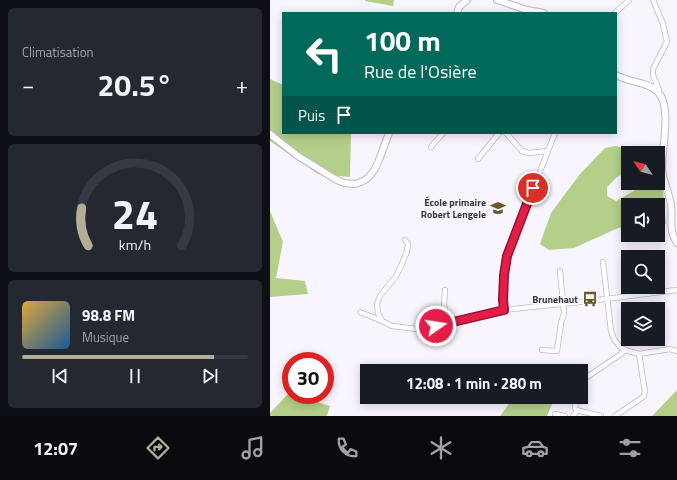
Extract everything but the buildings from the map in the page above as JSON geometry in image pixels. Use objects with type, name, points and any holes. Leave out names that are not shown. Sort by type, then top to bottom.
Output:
[{"type":"street","points":[[457,12],[459,7],[467,0]]},
{"type":"street","points":[[497,0],[527,10],[538,12]]},
{"type":"street","points":[[653,0],[663,24],[667,42],[654,69],[653,75],[659,90],[658,92]]},
{"type":"street","points":[[616,12],[626,1]]},
{"type":"street","points":[[617,75],[649,86],[658,92],[662,98],[666,113],[662,169],[674,210],[671,230],[673,238],[677,243]]},
{"type":"street","points":[[270,134],[298,156],[335,179],[344,183],[354,184],[368,178],[375,169],[389,134]]},
{"type":"street","points":[[431,147],[442,134]]},
{"type":"street","points":[[478,159],[498,134]]},
{"type":"street","points":[[508,134],[522,151],[529,153],[548,151]]},
{"type":"street","points":[[504,310],[504,275],[507,256],[555,134]]},
{"type":"street","points":[[382,321],[378,313],[377,304],[380,296],[396,276],[402,264],[408,244],[405,240]]},
{"type":"street","points":[[603,262],[611,331],[620,347],[639,354],[670,349],[677,351]]},
{"type":"street","points":[[542,350],[556,351],[560,323],[564,313],[560,271]]},
{"type":"street","points":[[445,290],[444,305],[448,324]]},
{"type":"street","points":[[360,312],[392,326],[425,329],[504,310],[677,290]]},
{"type":"street","points":[[588,376],[625,350]]},
{"type":"street","points":[[614,416],[643,397],[645,392],[639,354]]},
{"type":"street","points":[[576,404],[575,408],[578,411],[601,416]]},
{"type":"street","points":[[573,416],[578,411]]},
{"type":"street","points":[[555,414],[565,416]]},
{"type":"green space","points":[[365,0],[394,0],[393,6]]},
{"type":"green space","points":[[270,79],[282,85],[282,134],[351,134],[350,177],[318,174],[270,141]]},
{"type":"green space","points":[[615,146],[621,147],[621,175],[607,187],[607,196],[616,201],[621,198],[621,228],[574,248],[549,250],[540,244],[551,213],[580,174],[605,148]]},
{"type":"green space","points":[[636,190],[663,190],[664,198],[621,198]]},
{"type":"green space","points":[[270,211],[283,242],[276,278],[305,281],[308,294],[270,297]]},
{"type":"green space","points":[[677,390],[677,416],[652,416]]},
{"type":"green space","points":[[282,400],[282,404],[324,404],[330,406],[327,416],[270,416],[270,413]]},
{"type":"green space","points":[[509,404],[552,404],[547,416],[500,416]]},
{"type":"place","name":"École primaire Robert Lengele","points":[[498,208]]},
{"type":"place","name":"Brunehaut","points":[[590,299]]},
{"type":"route","points":[[436,326],[504,310],[504,275],[507,256],[533,188]]}]
